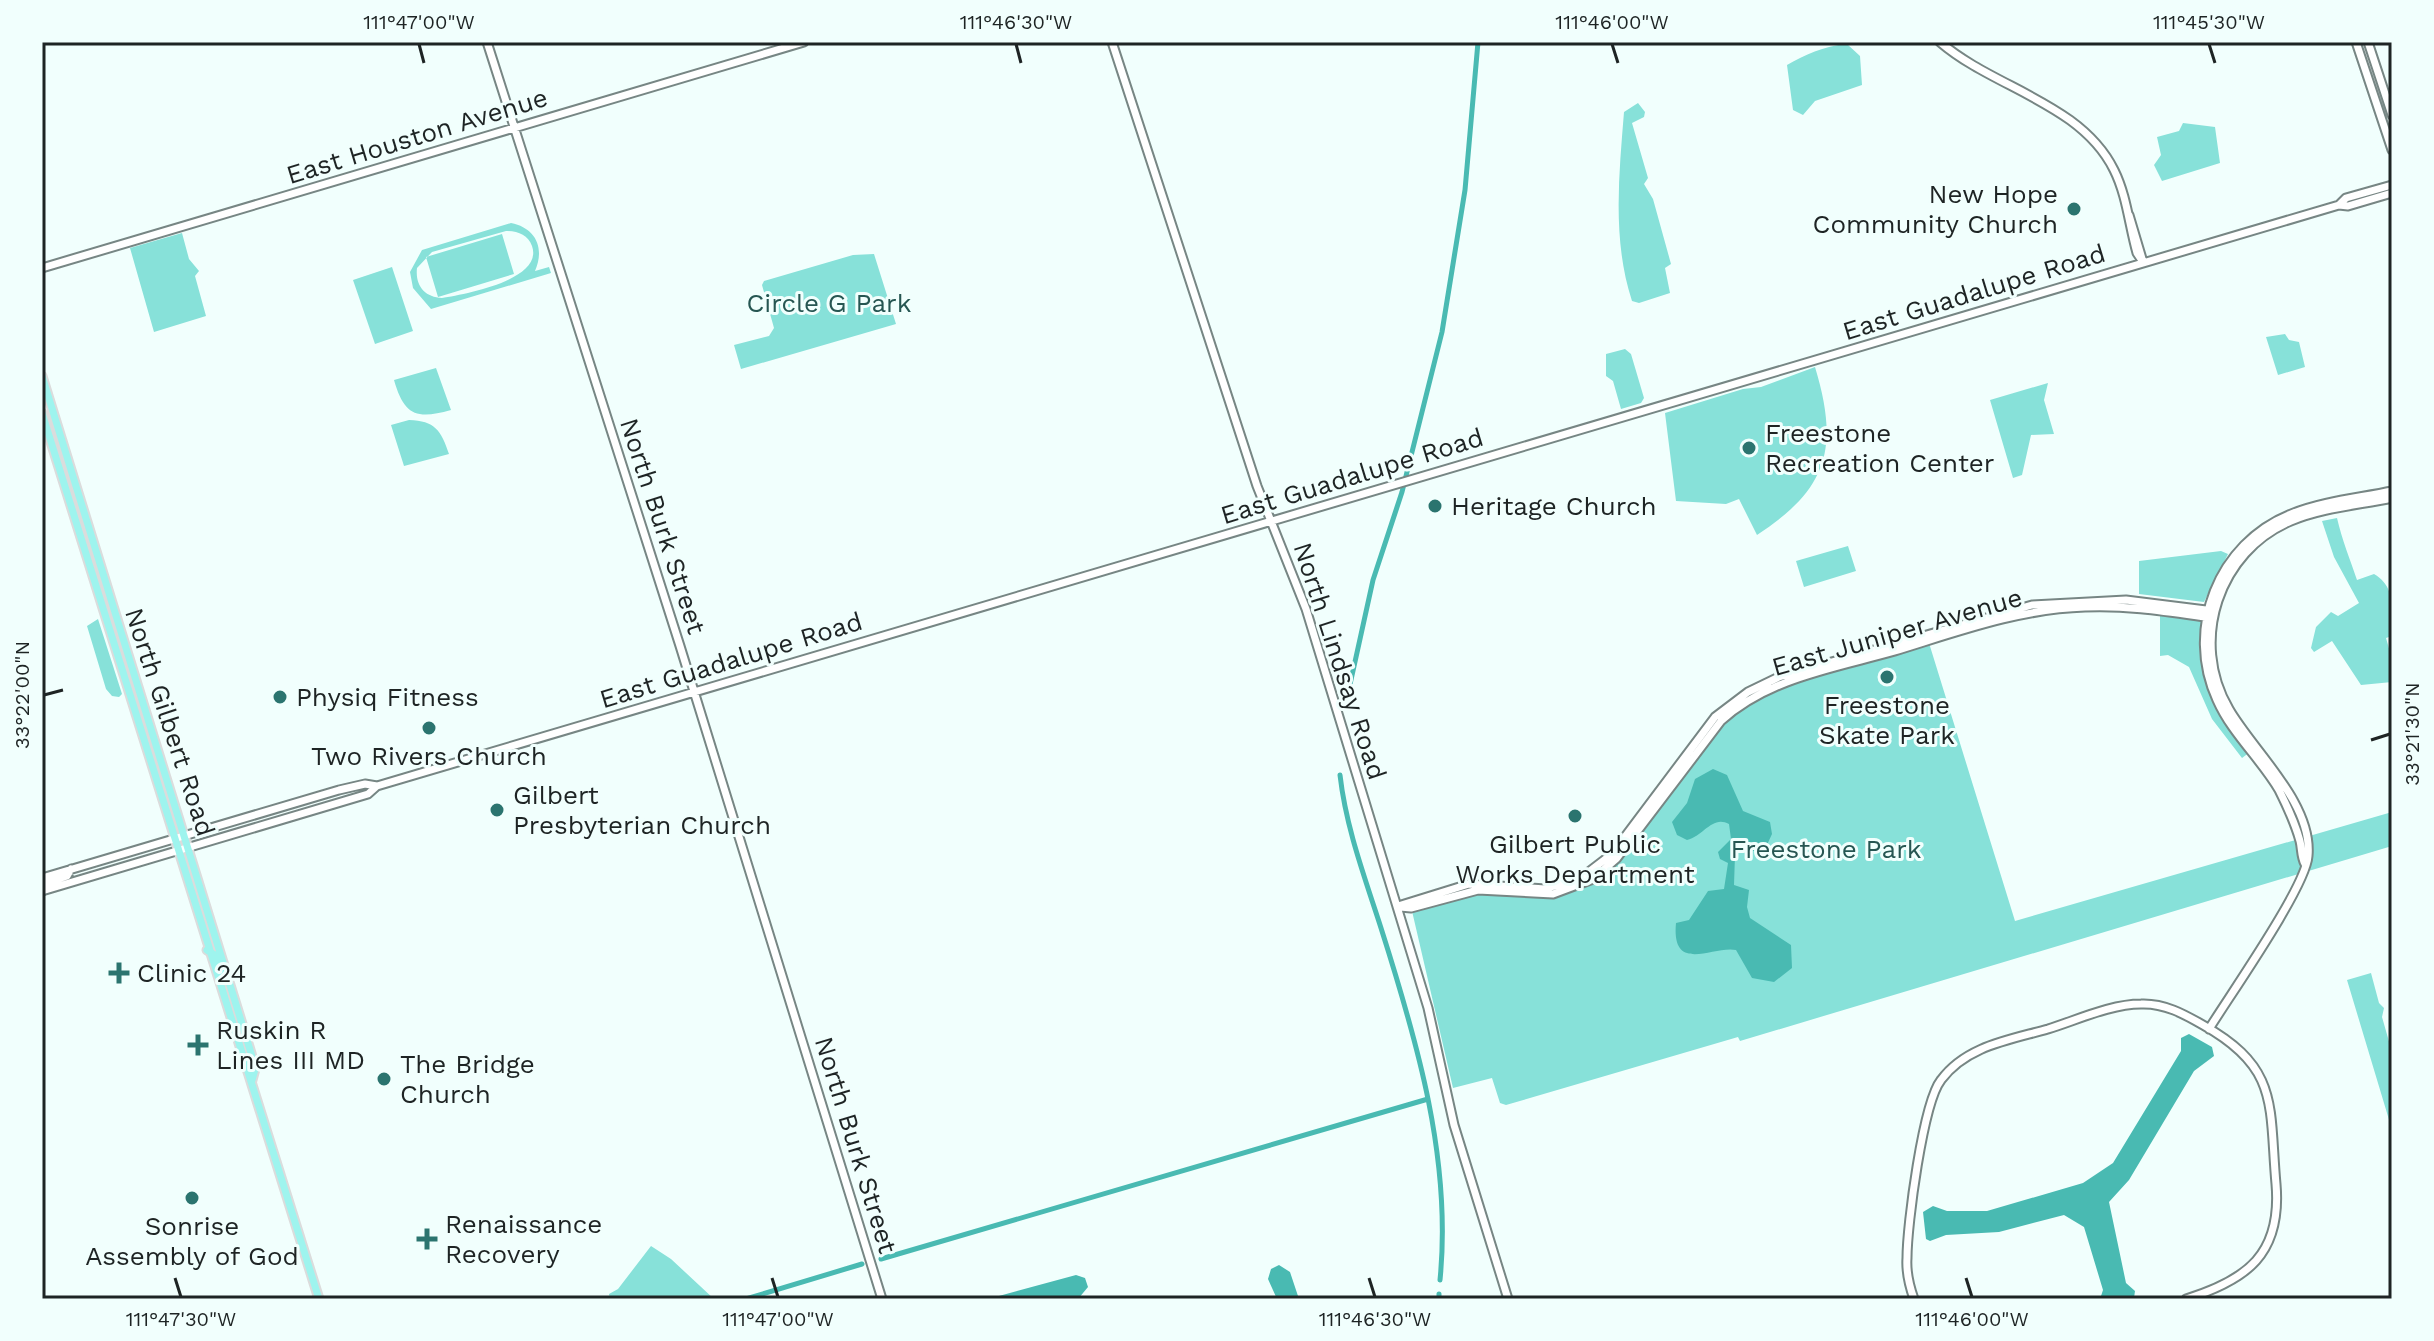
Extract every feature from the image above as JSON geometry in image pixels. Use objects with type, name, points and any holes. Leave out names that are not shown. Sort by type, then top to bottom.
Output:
[{"type":"main road","name":"North Gilbert Road","points":[[42,376],[183,849],[207,950],[245,1072],[252,1080],[319,1299]]},
{"type":"main road","name":"North Gilbert Road","points":[[42,413],[99,596],[228,979],[255,1069],[252,1080]]},
{"type":"main road","points":[[49,436],[59,433]]},
{"type":"main road","points":[[99,596],[104,598],[110,616],[117,620]]},
{"type":"main road","points":[[207,950],[216,956],[220,970],[228,979]]},
{"type":"street","name":"North Burk Street","points":[[487,42],[695,692],[882,1299]]},
{"type":"street","name":"East Houston Avenue","points":[[42,268],[804,42]]},
{"type":"street","name":"North Lindsay Road","points":[[1112,42],[1271,521],[1306,609],[1428,1008],[1454,1125],[1508,1299]]},
{"type":"street","points":[[1940,42],[2083,131],[2113,168],[2129,215],[2137,253],[2143,262]]},
{"type":"street","points":[[2356,42],[2392,150]]},
{"type":"street","points":[[2368,42],[2392,115]]},
{"type":"street","name":"East Guadalupe Road","points":[[2339,205],[2346,198],[2392,185]]},
{"type":"street","name":"East Guadalupe Road","points":[[42,891],[368,794],[377,786],[2143,262],[2339,205],[2348,206],[2392,193]]},
{"type":"street","points":[[2209,1029],[2296,889],[2305,864],[2303,838],[2277,787],[2228,721],[2213,691],[2204,647],[2210,614],[2228,564],[2242,546],[2268,525],[2309,508],[2392,491]]},
{"type":"street","points":[[2210,614],[2234,567],[2267,534],[2304,516],[2392,498]]},
{"type":"street","name":"East Juniper Avenue","points":[[1398,906],[1469,884],[1545,889],[1582,877],[1608,858],[1706,727],[1739,698],[1779,677],[1994,620],[2067,608],[2140,608],[2210,614]]},
{"type":"street","name":"East Guadalupe Road","points":[[42,878],[365,784],[377,786]]},
{"type":"street","points":[[42,891],[47,883],[67,876],[71,869]]},
{"type":"street","points":[[1914,1299],[1908,1283],[1906,1255],[1925,1117],[1939,1082],[1957,1063],[1983,1047],[2141,1004],[2176,1010],[2248,1056],[2265,1085],[2273,1134],[2277,1206],[2269,1242],[2245,1275],[2224,1287],[2186,1299]]},
{"type":"green space","points":[[1847,44],[1860,56],[1862,85],[1815,101],[1803,115],[1793,110],[1787,65],[1822,49]]},
{"type":"green space","points":[[1638,103],[1645,112],[1644,117],[1632,123],[1648,178],[1644,184],[1653,199],[1671,264],[1665,268],[1670,293],[1639,303],[1632,301],[1619,231],[1624,112]]},
{"type":"green space","points":[[2183,123],[2215,127],[2220,163],[2162,181],[2154,165],[2161,155],[2157,137],[2179,131]]},
{"type":"green space","points":[[511,223],[527,229],[536,240],[539,254],[535,271],[549,267],[551,273],[431,309],[413,288],[410,272],[422,250]],"holes":[[[506,231],[525,236],[532,246],[533,258],[515,276],[484,289],[442,298],[422,289],[417,268],[432,252]]]},
{"type":"green space","points":[[182,233],[189,259],[199,271],[195,276],[206,316],[154,332],[130,248]]},
{"type":"green space","points":[[502,234],[514,274],[438,297],[426,257]]},
{"type":"green space","name":"Circle G Park","points":[[874,254],[896,324],[741,369],[734,345],[769,336],[774,328],[762,285],[764,281],[853,255]]},
{"type":"green space","points":[[392,267],[413,331],[375,344],[353,280]]},
{"type":"green space","points":[[2285,334],[2289,340],[2299,342],[2305,367],[2278,375],[2266,337]]},
{"type":"green space","points":[[1625,349],[1631,354],[1644,398],[1641,403],[1621,409],[1613,381],[1606,376],[1606,354]]},
{"type":"green space","name":"Freestone Recreation Center","points":[[1815,367],[1826,420],[1826,443],[1822,463],[1800,500],[1757,535],[1739,499],[1726,504],[1676,501],[1665,413],[1743,389],[1761,387]]},
{"type":"green space","points":[[436,368],[451,410],[429,414],[413,412],[402,401],[394,380]]},
{"type":"green space","points":[[2048,383],[2044,400],[2054,434],[2031,435],[2022,475],[2013,478],[1990,400]]},
{"type":"green space","points":[[409,420],[425,422],[436,428],[449,454],[404,466],[391,425]]},
{"type":"green space","points":[[2337,518],[2357,580],[2374,574],[2390,593],[2392,636],[2386,638],[2392,659],[2392,682],[2361,685],[2332,641],[2314,652],[2311,648],[2316,627],[2331,612],[2338,616],[2359,603],[2334,557],[2322,521]]},
{"type":"green space","points":[[1848,546],[1856,571],[1804,587],[1796,561]]},
{"type":"green space","points":[[2221,551],[2228,554],[2204,602],[2139,594],[2139,561]]},
{"type":"green space","points":[[2160,612],[2209,618],[2209,655],[2218,688],[2224,703],[2254,749],[2242,758],[2212,719],[2189,667],[2168,655],[2160,656]]},
{"type":"green space","points":[[98,619],[122,694],[119,697],[112,696],[106,689],[87,626]]},
{"type":"green space","name":"Freestone Park","points":[[1929,643],[2015,921],[2392,812],[2392,846],[1740,1041],[1738,1037],[1506,1105],[1500,1103],[1492,1078],[1453,1088],[1412,911],[1474,893],[1551,896],[1584,887],[1623,856],[1712,736],[1748,703],[1796,681]]},
{"type":"green space","points":[[2371,973],[2379,1003],[2384,1008],[2382,1017],[2392,1052],[2390,1123],[2347,980]]},
{"type":"green space","points":[[651,1246],[671,1259],[714,1299],[610,1299],[609,1294],[618,1289]]},
{"type":"shaded area","points":[[1713,769],[1727,775],[1743,811],[1770,822],[1772,834],[1766,847],[1753,851],[1745,847],[1735,855],[1734,885],[1749,890],[1747,907],[1750,918],[1791,945],[1792,968],[1774,982],[1752,978],[1736,950],[1687,953],[1680,948],[1676,939],[1676,923],[1689,920],[1708,891],[1724,889],[1728,863],[1720,859],[1718,852],[1731,839],[1729,824],[1718,822],[1687,840],[1677,835],[1672,822],[1687,803],[1695,779]]},
{"type":"shaded area","points":[[2189,1034],[2212,1047],[2214,1056],[2194,1071],[2129,1180],[2109,1202],[2126,1283],[2135,1291],[2134,1298],[2100,1299],[2103,1290],[2084,1227],[2064,1215],[1999,1232],[1926,1239],[1923,1212],[1933,1206],[1947,1211],[1987,1211],[2083,1183],[2113,1163],[2181,1051],[2181,1038]]},
{"type":"shaded area","points":[[1279,1265],[1290,1272],[1299,1299],[1277,1299],[1268,1279],[1271,1269]]},
{"type":"shaded area","points":[[1076,1275],[1085,1278],[1088,1287],[1078,1299],[988,1299]]},
{"type":"waterway","points":[[1347,698],[1373,580],[1402,492],[1442,332],[1465,190],[1478,42]]},
{"type":"waterway","points":[[1340,775],[1351,834],[1407,1014],[1428,1101],[1441,1190],[1440,1280]]},
{"type":"waterway","points":[[881,1259],[1428,1099]]},
{"type":"waterway","points":[[746,1299],[862,1264]]},
{"type":"waterway","points":[[1439,1294],[1439,1299]]},
{"type":"place","name":"New Hope Community Church","points":[[2074,209]]},
{"type":"place","name":"Freestone Recreation Center","points":[[1749,448]]},
{"type":"place","name":"Heritage Church","points":[[1435,506]]},
{"type":"place","name":"Freestone Skate Park","points":[[1887,677]]},
{"type":"place","name":"Physiq Fitness","points":[[280,697]]},
{"type":"place","name":"Two Rivers Church","points":[[429,728]]},
{"type":"place","name":"Gilbert Presbyterian Church","points":[[497,810]]},
{"type":"place","name":"Gilbert Public Works Department","points":[[1575,816]]},
{"type":"place","name":"Clinic 24","points":[[119,973]]},
{"type":"place","name":"Ruskin R Lines III MD","points":[[198,1045]]},
{"type":"place","name":"The Bridge Church","points":[[384,1079]]},
{"type":"place","name":"Sonrise Assembly of God","points":[[192,1198]]},
{"type":"place","name":"Renaissance Recovery","points":[[427,1239]]}]
